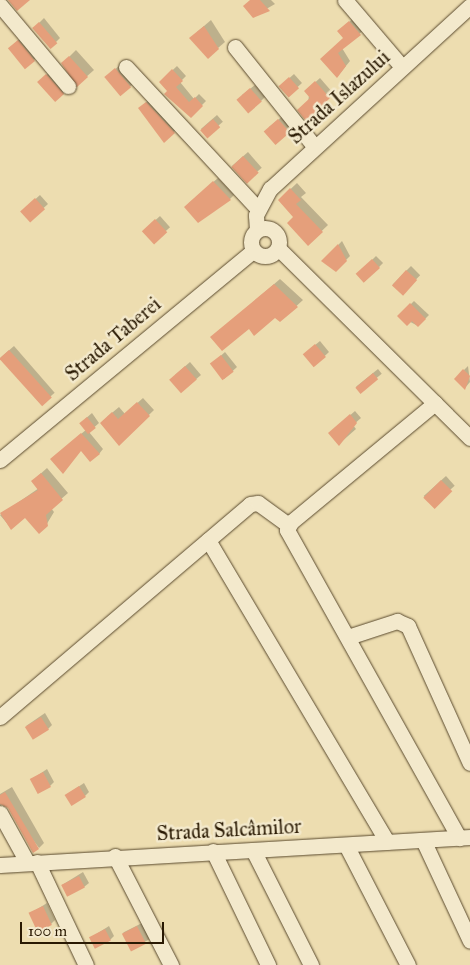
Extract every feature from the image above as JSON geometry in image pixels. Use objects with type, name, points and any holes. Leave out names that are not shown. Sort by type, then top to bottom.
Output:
[{"type":"street","points":[[345,0],[402,67]]},
{"type":"street","points":[[0,5],[68,86]]},
{"type":"street","name":"Strada Islazului","points":[[257,230],[258,209],[270,189],[314,146],[470,6]]},
{"type":"street","points":[[235,47],[314,146]]},
{"type":"street","points":[[126,67],[258,209]]},
{"type":"street","points":[[278,248],[269,256],[253,251],[251,240],[257,230],[273,229],[278,248],[470,438]]},
{"type":"street","name":"Strada Taberei","points":[[0,460],[253,251]]},
{"type":"street","points":[[288,525],[435,403]]},
{"type":"street","points":[[0,717],[254,502],[288,525]]},
{"type":"street","points":[[288,525],[289,536],[465,838]]},
{"type":"street","points":[[208,540],[387,842]]},
{"type":"street","points":[[348,637],[397,621],[408,626],[470,763]]},
{"type":"street","points":[[0,813],[32,862],[86,965]]},
{"type":"street","name":"Strada Salcâmilor","points":[[0,865],[115,856],[465,838]]},
{"type":"street","points":[[423,840],[470,941]]},
{"type":"street","points":[[346,845],[408,965]]},
{"type":"street","points":[[253,850],[311,965]]},
{"type":"street","points":[[213,851],[268,965]]},
{"type":"street","points":[[115,856],[171,965]]},
{"type":"building","points":[[8,0],[30,0],[17,11]]},
{"type":"building","points":[[250,0],[260,0],[270,11],[253,18],[243,6]]},
{"type":"building","points":[[349,21],[361,35],[338,53],[346,66],[337,78],[320,59],[343,38],[337,31]]},
{"type":"building","points":[[39,22],[57,43],[51,49],[32,28]]},
{"type":"building","points":[[204,26],[219,49],[208,59],[189,38]]},
{"type":"building","points":[[18,40],[35,61],[25,69],[8,48]]},
{"type":"building","points":[[69,56],[88,77],[77,87],[61,63]]},
{"type":"building","points":[[115,68],[131,87],[120,96],[104,77]]},
{"type":"building","points":[[172,69],[183,81],[176,87],[189,102],[195,97],[203,106],[191,118],[164,94],[167,91],[159,82]]},
{"type":"building","points":[[46,74],[64,94],[55,102],[37,82]]},
{"type":"building","points":[[289,77],[299,88],[289,98],[279,86]]},
{"type":"building","points":[[315,81],[330,98],[306,121],[297,110],[310,98],[304,91]]},
{"type":"building","points":[[250,88],[262,102],[248,113],[236,100]]},
{"type":"building","points":[[146,102],[175,133],[164,143],[138,108]]},
{"type":"building","points":[[213,119],[220,127],[207,138],[200,130]]},
{"type":"building","points":[[278,119],[290,133],[275,145],[264,131]]},
{"type":"building","points":[[243,156],[259,173],[247,184],[231,167]]},
{"type":"building","points":[[213,181],[231,200],[198,223],[184,207]]},
{"type":"building","points":[[290,188],[301,200],[296,204],[323,232],[308,246],[287,223],[293,217],[278,200]]},
{"type":"building","points":[[35,198],[45,209],[30,223],[20,211]]},
{"type":"building","points":[[155,219],[167,232],[154,244],[142,231]]},
{"type":"building","points":[[338,244],[347,261],[336,272],[321,261]]},
{"type":"building","points":[[372,259],[380,268],[364,283],[356,274]]},
{"type":"building","points":[[406,270],[417,280],[403,296],[392,286]]},
{"type":"building","points":[[274,284],[298,307],[280,322],[275,318],[254,336],[249,329],[222,351],[210,337]]},
{"type":"building","points":[[410,303],[426,319],[418,327],[412,321],[407,326],[397,316]]},
{"type":"building","points":[[315,344],[326,357],[314,367],[303,354]]},
{"type":"building","points":[[9,350],[52,398],[42,406],[0,359]]},
{"type":"building","points":[[221,355],[234,372],[222,380],[210,363]]},
{"type":"building","points":[[185,366],[197,380],[181,393],[169,380]]},
{"type":"building","points":[[463,369],[470,376],[465,390],[454,379]]},
{"type":"building","points":[[373,373],[378,379],[361,394],[355,388]]},
{"type":"building","points":[[137,402],[150,416],[119,446],[100,423],[112,412],[118,419]]},
{"type":"building","points":[[350,414],[357,423],[339,446],[328,433]]},
{"type":"building","points":[[87,417],[96,428],[88,434],[79,423]]},
{"type":"building","points":[[81,433],[100,454],[90,462],[81,451],[63,474],[50,459]]},
{"type":"building","points":[[41,473],[63,500],[46,515],[48,526],[39,534],[25,518],[11,530],[0,513],[38,490],[31,481]]},
{"type":"building","points":[[441,480],[452,491],[435,509],[423,498]]},
{"type":"building","points":[[41,717],[49,730],[33,740],[25,727]]},
{"type":"building","points":[[43,772],[51,787],[38,794],[30,779]]},
{"type":"building","points":[[79,786],[86,797],[71,806],[65,795]]},
{"type":"building","points":[[5,792],[39,849],[33,853],[8,808],[0,804],[0,795]]},
{"type":"building","points":[[79,876],[85,888],[67,897],[61,885]]},
{"type":"building","points":[[43,906],[52,925],[37,932],[28,913]]},
{"type":"building","points":[[137,926],[146,944],[131,952],[122,934]]},
{"type":"building","points":[[105,929],[111,941],[95,949],[89,937]]}]
